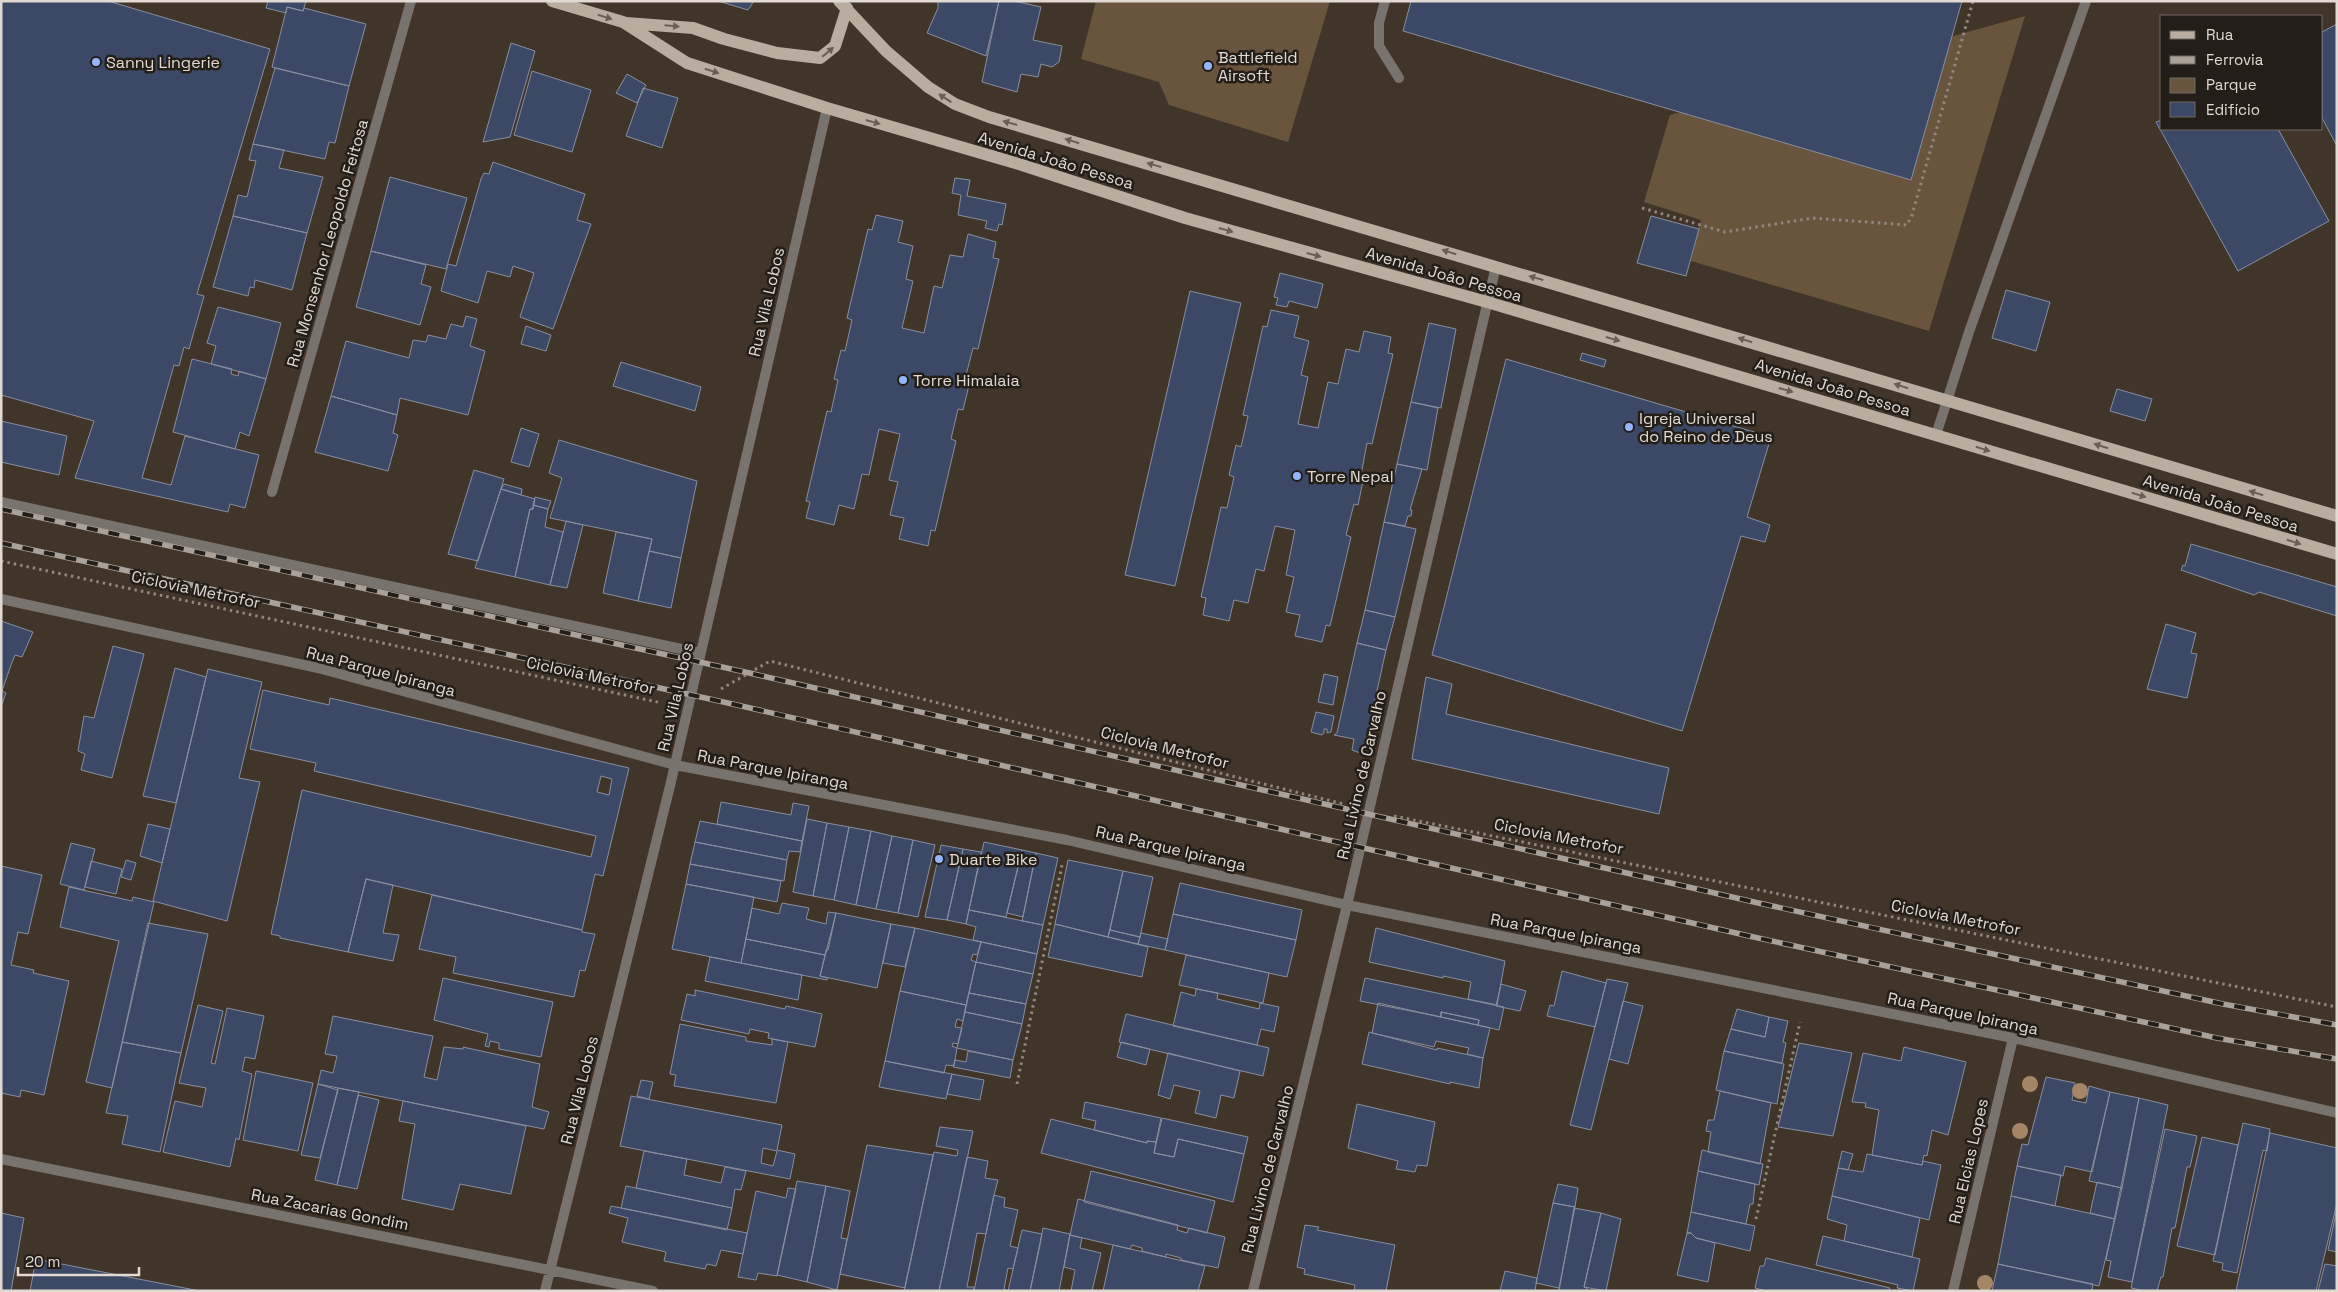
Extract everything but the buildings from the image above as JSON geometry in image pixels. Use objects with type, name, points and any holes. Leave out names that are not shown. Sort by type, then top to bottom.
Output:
[{"type":"main road","name":"Avenida João Pessoa","points":[[552,1],[624,22],[687,63],[827,108],[1022,165],[1212,226],[1486,302],[2337,554]]},
{"type":"main road","name":"Avenida João Pessoa","points":[[845,4],[886,51],[928,87],[955,104],[989,116],[2337,516]]},
{"type":"main road","points":[[624,22],[693,28],[724,39],[777,53],[820,58],[835,46],[845,4]]},
{"type":"street","name":"Rua Monsenhor Leopoldo Feitosa","points":[[272,492],[411,1]]},
{"type":"street","points":[[1385,1],[1379,23],[1379,46],[1399,78]]},
{"type":"street","points":[[1936,435],[1969,332],[2086,1]]},
{"type":"street","name":"Rua Vila Lobos","points":[[545,1291],[688,708],[827,108]]},
{"type":"street","name":"Rua Livino de Carvalho","points":[[1253,1291],[1347,905],[1367,810],[1496,266]]},
{"type":"street","points":[[1,502],[700,653]]},
{"type":"street","name":"Rua Parque Ipiranga","points":[[1,599],[318,668],[674,765],[1067,840],[1347,905],[2012,1038],[2337,1113]]},
{"type":"street","name":"Rua Elcias Lopes","points":[[1953,1291],[2012,1038]]},
{"type":"street","name":"Rua Zacarias Gondim","points":[[1,1159],[653,1291]]},
{"type":"path","points":[[1642,208],[1725,232],[1813,218],[1907,225],[1912,215],[1973,1]]},
{"type":"path","name":"Ciclovia Metrofor","points":[[1,561],[688,708],[770,661],[1367,810],[2337,1007]]},
{"type":"path","points":[[1017,1084],[1067,840]]},
{"type":"path","points":[[1756,1219],[1805,997]]},
{"type":"green space","name":"Battlefield Airsoft","points":[[1096,1],[1330,1],[1288,142],[1169,105],[1159,82],[1081,59]]},
{"type":"green space","points":[[2025,16],[1929,331],[1691,261],[1701,220],[1644,202],[1670,115]]},
{"type":"railway","points":[[1,509],[745,672],[1754,902],[2223,1004],[2337,1025]]},
{"type":"railway","points":[[1,543],[737,705],[1749,936],[2217,1038],[2337,1059]]},
{"type":"place","name":"Sanny Lingerie","points":[[96,62]]},
{"type":"place","name":"Battlefield Airsoft","points":[[1208,66]]},
{"type":"place","name":"Torre Himalaia","points":[[903,380]]},
{"type":"place","name":"Igreja Universal do Reino de Deus","points":[[1629,427]]},
{"type":"place","name":"Torre Nepal","points":[[1297,476]]},
{"type":"place","name":"Duarte Bike","points":[[939,859]]}]
